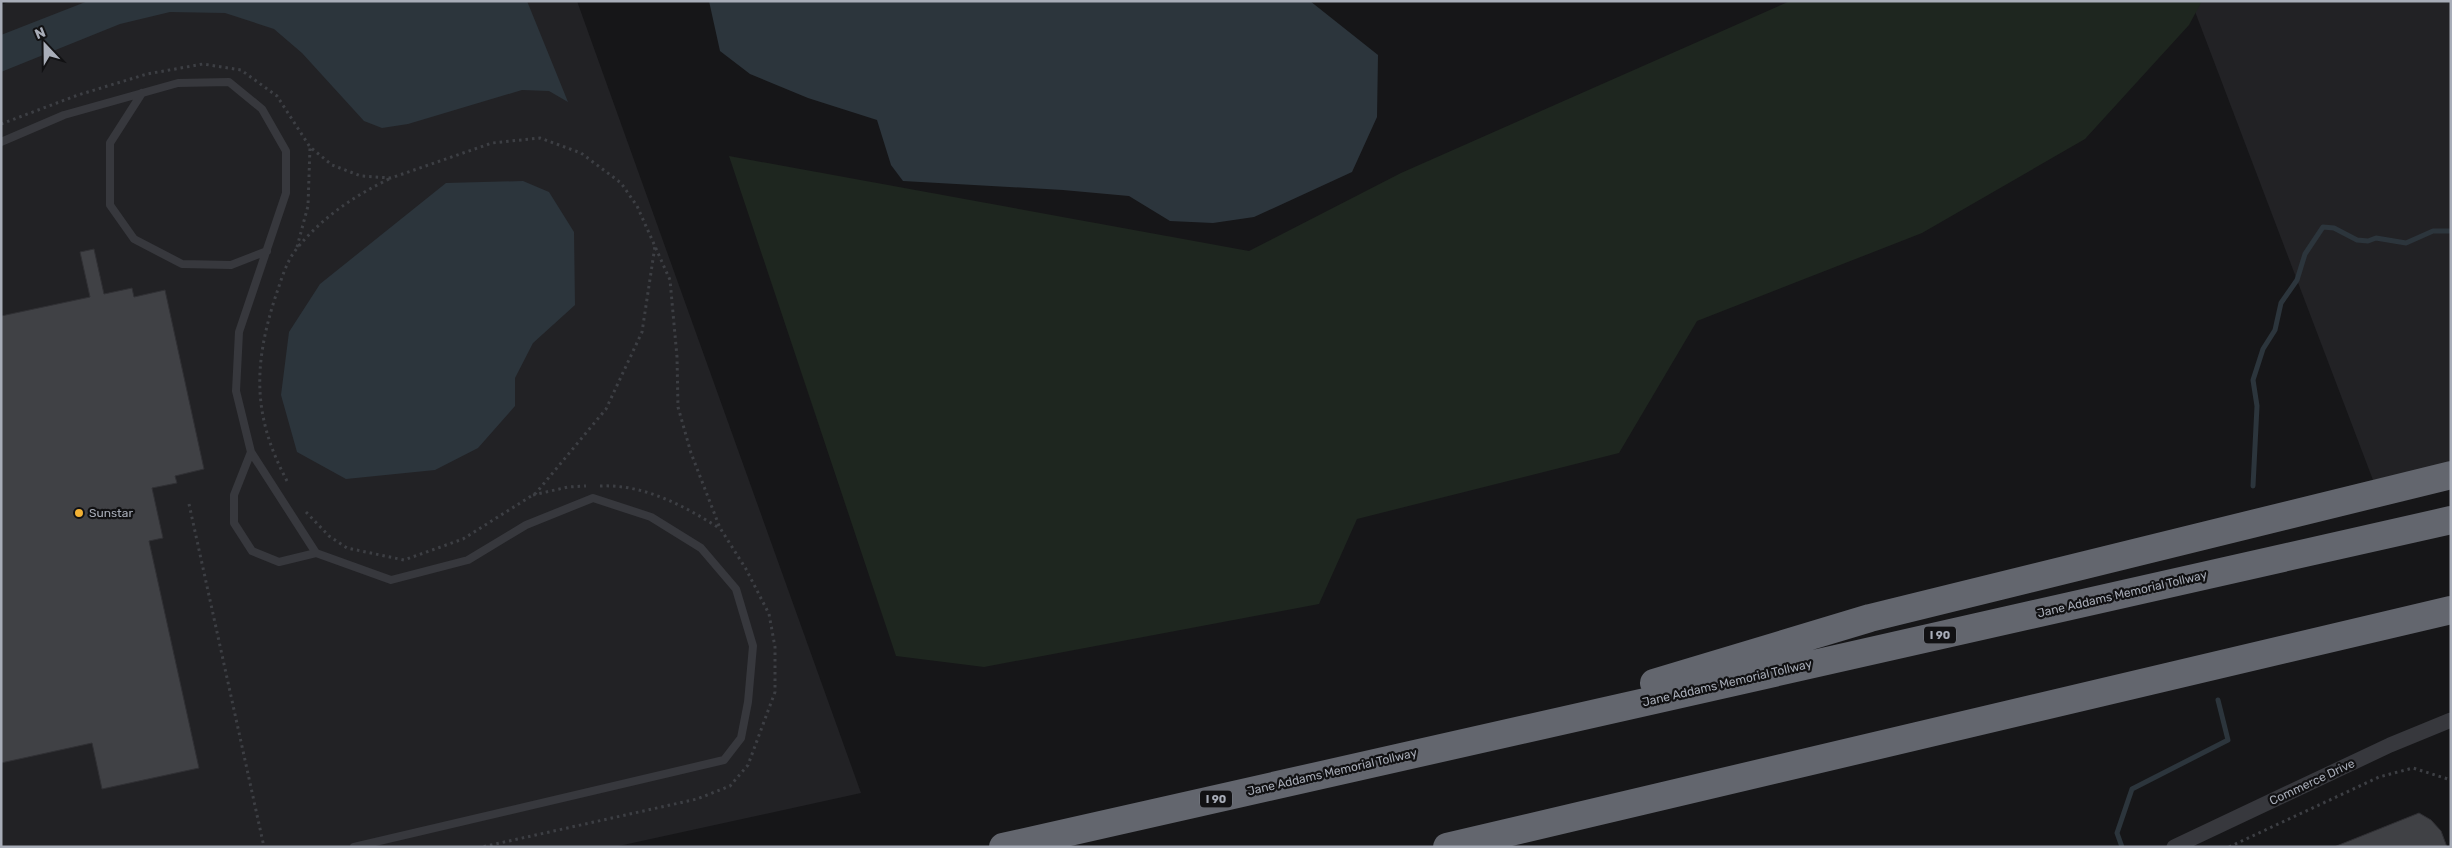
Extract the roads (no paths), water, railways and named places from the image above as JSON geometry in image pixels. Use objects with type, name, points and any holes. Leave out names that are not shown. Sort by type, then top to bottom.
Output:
[{"type":"highway","points":[[1429,750],[1870,618],[2451,475]]},
{"type":"highway","name":"Jane Addams Memorial Tollway","points":[[1003,847],[2451,520]]},
{"type":"highway","points":[[1447,847],[2451,610]]},
{"type":"street","name":"Commerce Drive","points":[[2174,847],[2390,745],[2451,720]]},
{"type":"lane","points":[[1,142],[64,115],[178,83],[229,82],[262,109],[286,151],[286,193],[239,332],[236,391],[251,452],[316,553]]},
{"type":"lane","points":[[142,93],[110,144],[110,205],[134,239],[182,264],[231,265],[267,251]]},
{"type":"lane","points":[[251,452],[234,495],[234,523],[252,552],[279,562],[316,553],[391,580],[468,560],[526,525],[593,498],[651,516],[701,548],[736,589],[753,646],[748,702],[741,738],[724,760],[354,847]]},
{"type":"waterway","points":[[2253,486],[2257,406],[2253,380],[2263,349],[2275,330],[2281,303],[2297,280],[2305,254],[2323,227],[2334,228],[2357,240],[2368,241],[2376,238],[2406,243],[2433,231],[2451,231]]},
{"type":"waterway","points":[[2122,847],[2117,833],[2132,789],[2228,740],[2218,700]]},
{"type":"place","name":"Sunstar","points":[[79,513]]}]
